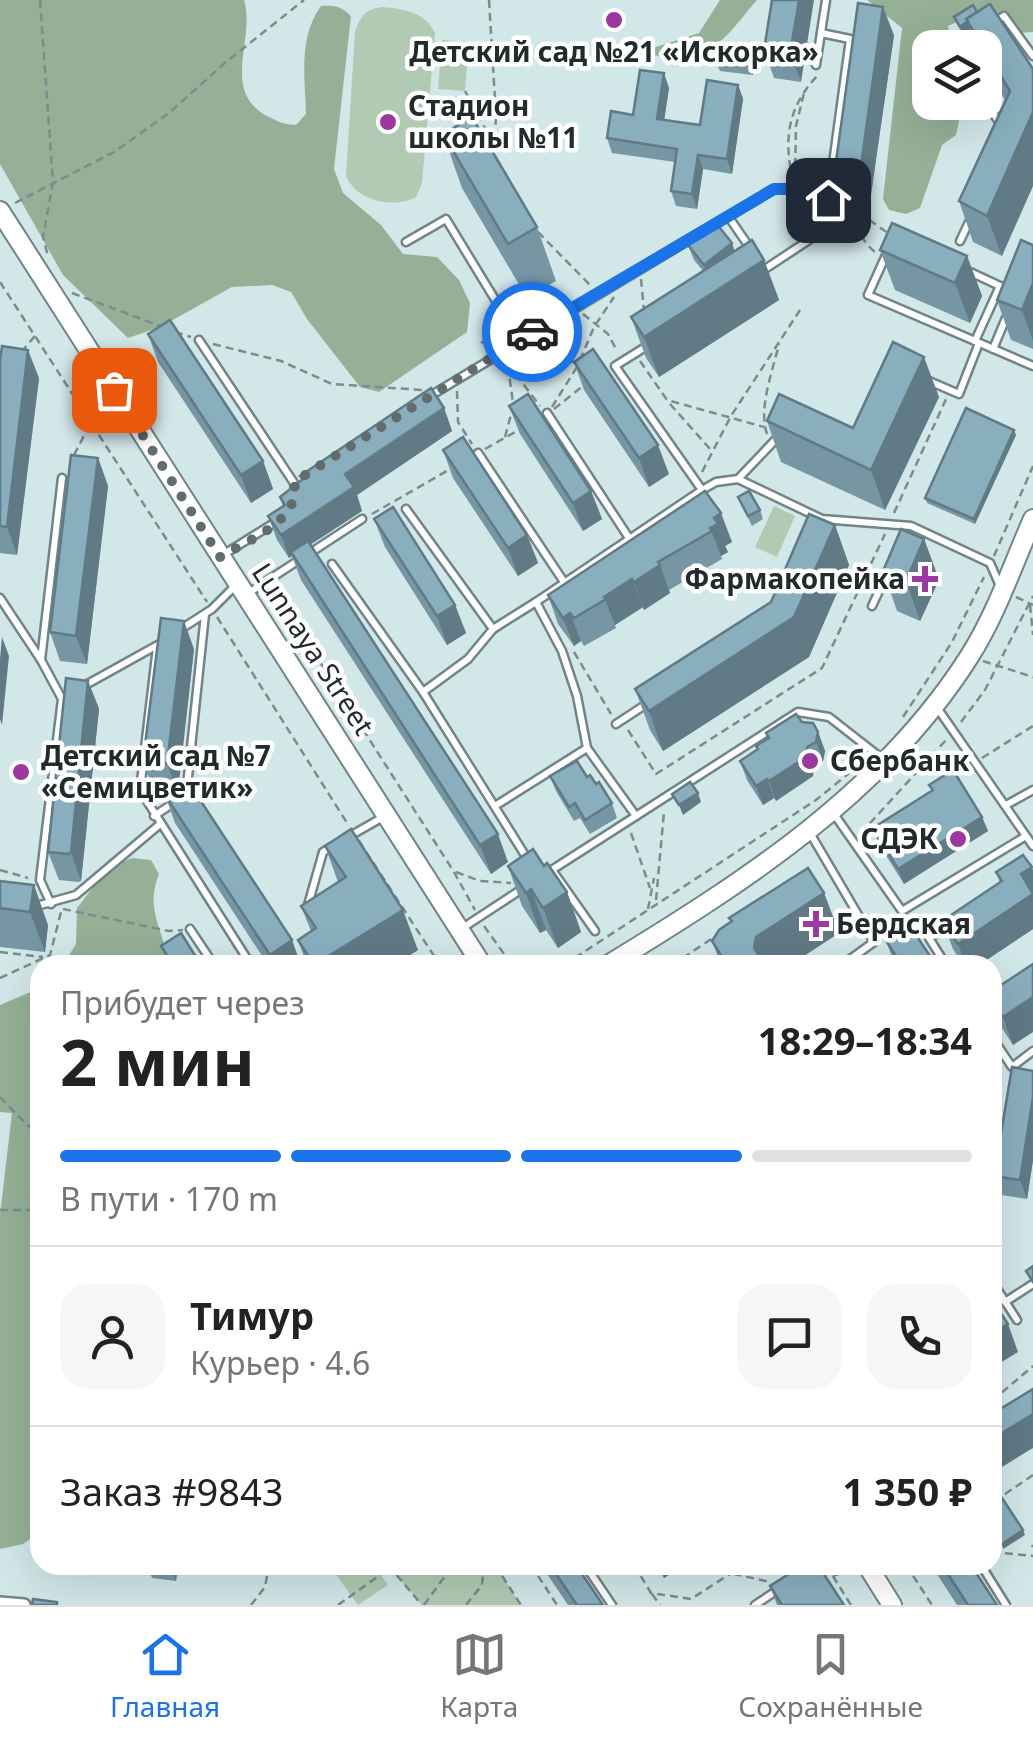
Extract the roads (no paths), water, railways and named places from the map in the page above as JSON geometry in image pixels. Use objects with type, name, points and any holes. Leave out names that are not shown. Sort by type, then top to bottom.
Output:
[{"type":"street","name":"Lunnaya Street","points":[[5,208],[220,557],[476,955]]},
{"type":"street","points":[[623,955],[809,832],[934,704],[970,655],[1033,519]]},
{"type":"street","points":[[872,1575],[892,1605]]},
{"type":"street","points":[[0,1603],[24,1605]]},
{"type":"lane","points":[[816,63],[826,0]]},
{"type":"lane","points":[[985,30],[1004,16],[1033,56]]},
{"type":"lane","points":[[421,402],[774,189],[828,200],[850,38],[820,34]]},
{"type":"lane","points":[[997,120],[1008,137]]},
{"type":"lane","points":[[748,280],[810,240],[818,197]]},
{"type":"lane","points":[[960,241],[976,206]]},
{"type":"lane","points":[[728,216],[764,269]]},
{"type":"lane","points":[[406,242],[446,219],[522,338]]},
{"type":"lane","points":[[894,238],[868,295],[1033,366]]},
{"type":"lane","points":[[915,375],[959,394],[1000,286],[964,270]]},
{"type":"lane","points":[[993,348],[1007,315]]},
{"type":"lane","points":[[198,340],[294,482],[294,504]]},
{"type":"lane","points":[[651,343],[615,366],[700,486]]},
{"type":"lane","points":[[548,414],[629,538]]},
{"type":"lane","points":[[738,479],[788,427]]},
{"type":"lane","points":[[478,453],[564,582]]},
{"type":"lane","points":[[294,482],[310,472]]},
{"type":"lane","points":[[42,660],[62,478]]},
{"type":"lane","points":[[424,692],[468,659],[493,628],[700,486],[716,482],[738,479],[822,520],[911,526],[990,563],[1002,590]]},
{"type":"lane","points":[[406,509],[493,628]]},
{"type":"lane","points":[[220,557],[288,512]]},
{"type":"lane","points":[[62,698],[157,646],[242,589],[268,580],[362,519]]},
{"type":"lane","points":[[903,542],[911,526]]},
{"type":"lane","points":[[872,606],[896,558]]},
{"type":"lane","points":[[332,564],[424,692],[530,864]]},
{"type":"lane","points":[[0,598],[42,660],[62,698],[40,880],[51,904]]},
{"type":"lane","points":[[536,602],[562,651],[577,696],[587,748],[636,816]]},
{"type":"lane","points":[[154,816],[186,795],[208,611]]},
{"type":"lane","points":[[157,646],[140,790],[244,955]]},
{"type":"lane","points":[[619,722],[648,703]]},
{"type":"lane","points":[[934,704],[1033,846]]},
{"type":"lane","points":[[540,878],[798,712],[829,717],[879,757]]},
{"type":"lane","points":[[494,806],[587,748]]},
{"type":"lane","points":[[1006,806],[1033,790]]},
{"type":"lane","points":[[832,811],[902,912],[1026,836]]},
{"type":"lane","points":[[306,914],[323,852],[386,815]]},
{"type":"lane","points":[[29,908],[76,894],[159,824]]},
{"type":"lane","points":[[809,832],[874,942],[856,955]]},
{"type":"lane","points":[[552,870],[595,930]]},
{"type":"lane","points":[[460,930],[530,884]]},
{"type":"lane","points":[[939,955],[928,938],[958,919]]},
{"type":"lane","points":[[190,929],[207,955]]},
{"type":"lane","points":[[1002,1052],[1012,1067],[1033,1051]]},
{"type":"lane","points":[[1005,1302],[1033,1284]]},
{"type":"lane","points":[[1002,1297],[1017,1320]]},
{"type":"lane","points":[[592,1575],[612,1605]]},
{"type":"lane","points":[[987,1575],[1006,1605]]},
{"type":"lane","points":[[755,1605],[792,1580]]},
{"type":"place","name":"Детский сад №21 «Искорка»","points":[[614,20]]},
{"type":"place","name":"Стадион школы №11","points":[[388,122]]},
{"type":"place","name":"Фармакопейка","points":[[925,579]]},
{"type":"place","name":"Сбербанк","points":[[810,761]]},
{"type":"place","name":"Детский сад №7 «Семицветик»","points":[[21,772]]},
{"type":"place","name":"СДЭК","points":[[958,839]]},
{"type":"place","name":"Бердская","points":[[816,924]]}]
